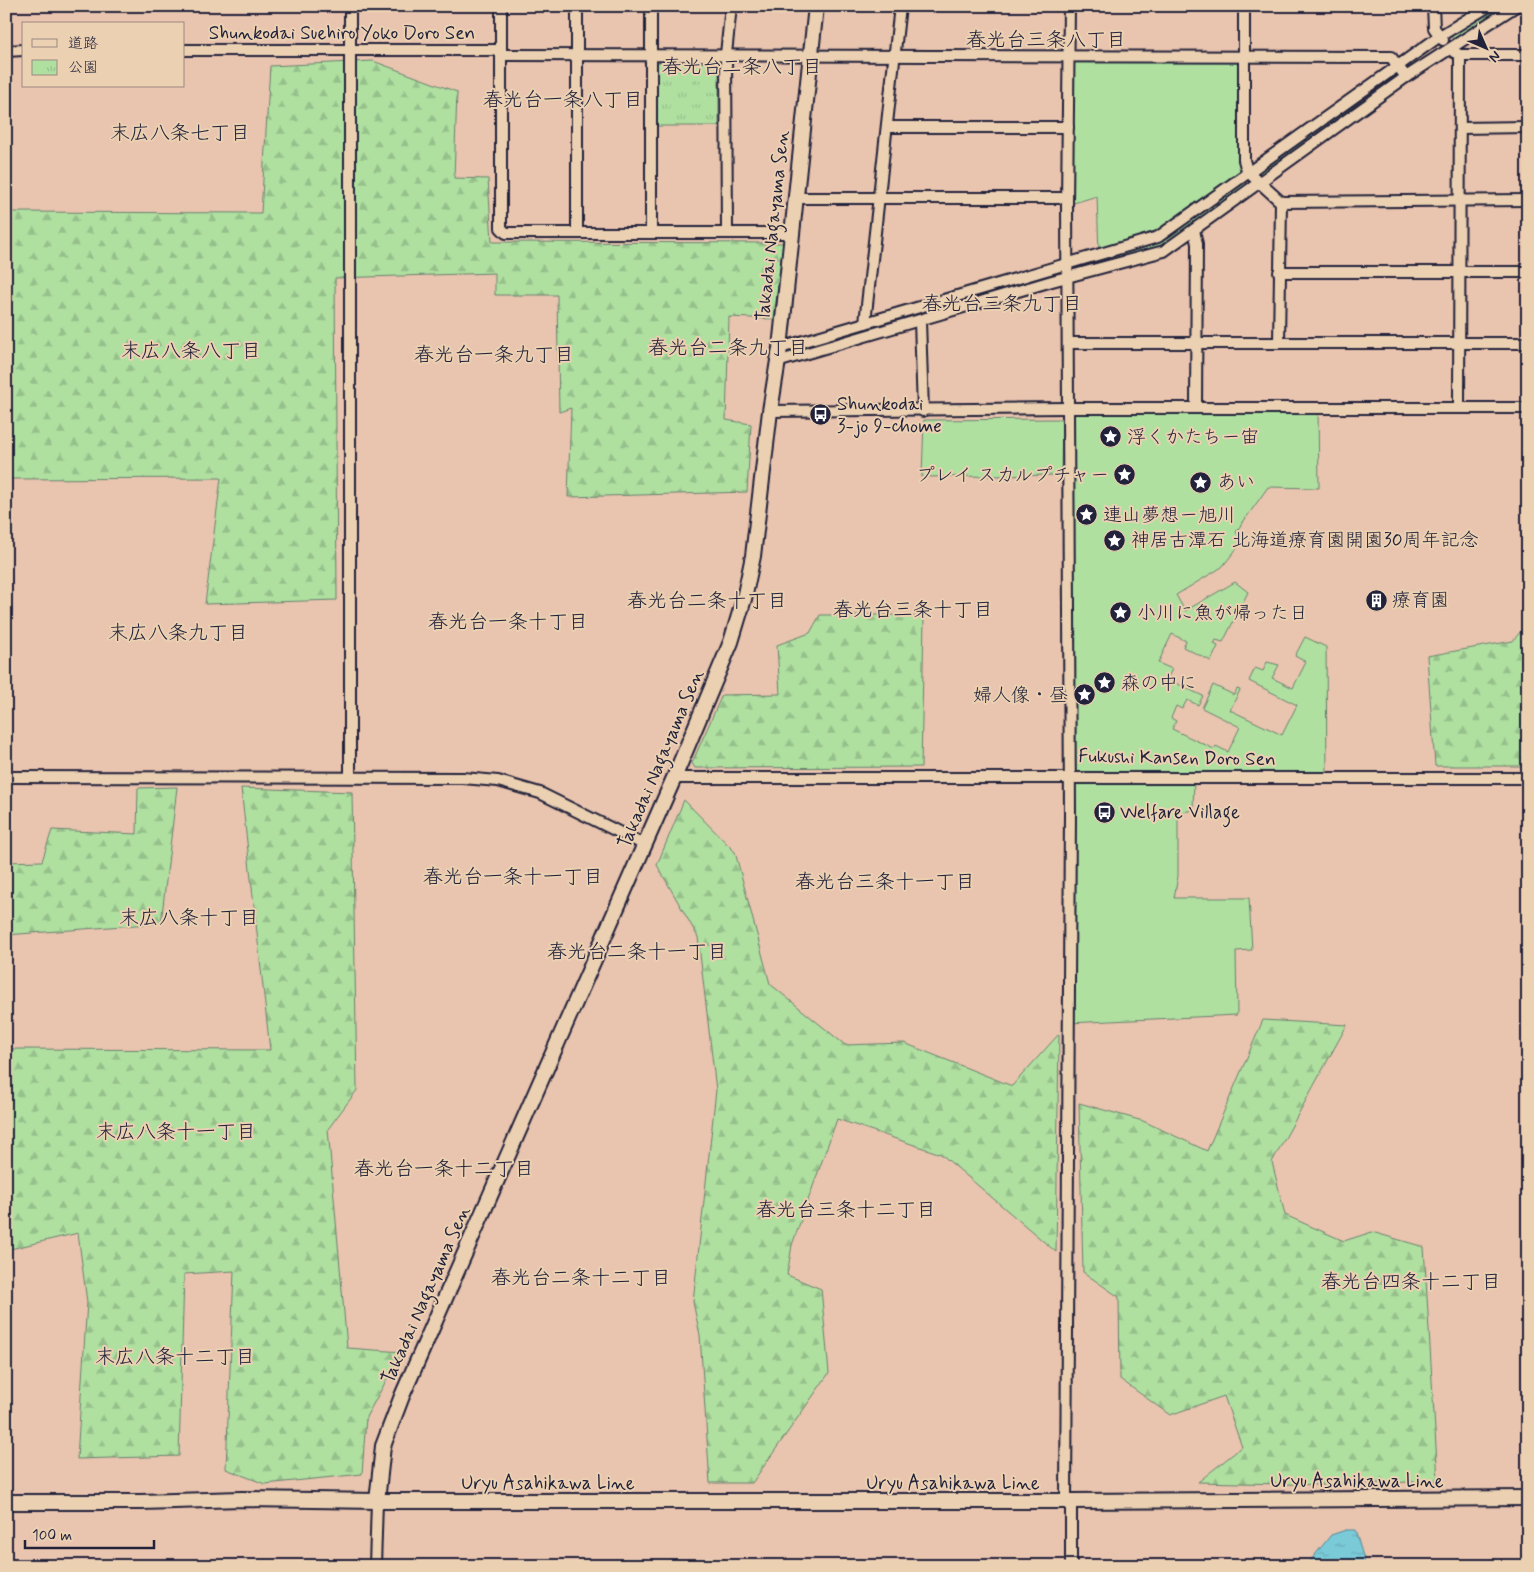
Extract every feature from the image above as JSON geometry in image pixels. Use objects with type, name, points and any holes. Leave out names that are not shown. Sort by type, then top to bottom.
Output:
[{"type":"street","points":[[350,6],[350,778]]},
{"type":"street","points":[[501,6],[501,228],[506,233],[791,233]]},
{"type":"street","points":[[577,6],[577,233]]},
{"type":"street","points":[[651,6],[651,233]]},
{"type":"street","points":[[727,232],[726,54],[731,6]]},
{"type":"street","name":"Takadai Nagayama Sen","points":[[377,1502],[384,1446],[402,1396],[645,846],[730,642],[744,599],[753,556],[778,355],[816,6]]},
{"type":"street","points":[[865,323],[900,6]]},
{"type":"street","name":"Fukushi Kansen Doro Sen","points":[[1069,6],[1067,198],[1069,277],[1070,777],[1528,778]]},
{"type":"street","points":[[1244,6],[1244,160],[1247,171],[1281,202],[1528,200]]},
{"type":"street","points":[[1434,6],[1434,28],[1449,48],[1460,55],[1528,55]]},
{"type":"street","points":[[778,355],[865,323],[1158,237],[1247,171],[1397,66],[1440,36],[1489,6]]},
{"type":"street","points":[[778,355],[920,321],[1164,251],[1406,77],[1516,6]]},
{"type":"street","points":[[6,50],[22,50]]},
{"type":"street","name":"Shunkodai Suehiro Yoko Doro Sen","points":[[185,50],[350,50],[577,54],[1244,55],[1391,57],[1397,66]]},
{"type":"street","points":[[1458,408],[1460,55]]},
{"type":"street","points":[[1397,66],[1406,77]]},
{"type":"street","points":[[887,127],[1068,127]]},
{"type":"street","points":[[1460,128],[1528,127]]},
{"type":"street","points":[[795,198],[1067,198]]},
{"type":"street","points":[[1279,343],[1281,202]]},
{"type":"street","points":[[1194,230],[1197,244],[1196,408]]},
{"type":"street","points":[[1279,272],[1528,272]]},
{"type":"street","points":[[920,321],[923,411]]},
{"type":"street","points":[[1069,343],[1528,343]]},
{"type":"street","points":[[770,411],[923,411],[1068,408],[1528,408]]},
{"type":"street","points":[[6,777],[463,778],[498,781],[540,793],[645,846]]},
{"type":"street","points":[[674,778],[1070,777],[1069,1501],[1071,1566]]},
{"type":"street","name":"Uryu Asahikawa Line","points":[[377,1502],[1528,1498]]},
{"type":"street","points":[[6,1502],[141,1502],[242,1499],[377,1502],[375,1566]]},
{"type":"green space","points":[[1494,6],[1509,6],[1456,39],[1452,38],[1451,32]]},
{"type":"green space","points":[[1069,54],[1244,55],[1247,171],[1158,237],[1099,254],[1097,196],[1067,205]]},
{"type":"green space","points":[[373,61],[457,92],[454,178],[488,179],[492,242],[783,243],[774,319],[729,317],[726,420],[751,424],[747,492],[568,497],[571,408],[559,412],[557,295],[495,295],[495,273],[335,278],[337,600],[205,604],[221,478],[6,479],[6,212],[261,213],[270,66]]},
{"type":"green space","points":[[657,61],[719,62],[719,126],[657,126]]},
{"type":"green space","points":[[1389,76],[1395,79],[1261,176],[1258,176],[1255,172]]},
{"type":"green space","points":[[1242,181],[1249,185],[1163,249],[1073,274],[1074,265],[1159,240]]},
{"type":"green space","points":[[1055,271],[1059,272],[1060,276],[786,360],[785,349]]},
{"type":"green space","points":[[1068,408],[1318,409],[1319,488],[1268,487],[1236,532],[1242,542],[1222,567],[1176,595],[1185,611],[1235,582],[1248,592],[1223,642],[1216,640],[1214,644],[1218,646],[1211,661],[1183,647],[1186,641],[1172,634],[1158,663],[1172,669],[1167,679],[1203,696],[1198,705],[1187,700],[1182,709],[1176,706],[1171,718],[1176,721],[1172,729],[1214,749],[1216,746],[1228,752],[1240,727],[1202,708],[1213,685],[1234,695],[1237,689],[1240,690],[1230,710],[1282,735],[1297,705],[1249,681],[1255,668],[1263,671],[1267,662],[1279,665],[1272,678],[1293,688],[1306,662],[1295,656],[1305,637],[1326,647],[1327,778],[1194,778],[1193,810],[1178,813],[1178,876],[1174,898],[1249,898],[1252,950],[1236,951],[1237,1015],[1068,1023]]},
{"type":"green space","points":[[1062,419],[1061,475],[922,477],[924,420]]},
{"type":"green space","points":[[820,615],[924,617],[921,767],[695,768],[692,763],[722,695],[780,694],[777,645],[810,633]]},
{"type":"green space","points":[[1528,622],[1528,766],[1435,766],[1427,656],[1513,641]]},
{"type":"green space","points":[[177,787],[161,923],[6,935],[6,862],[42,861],[52,830],[137,834],[138,788]]},
{"type":"green space","points":[[241,788],[352,792],[357,1090],[328,1129],[347,1348],[402,1352],[366,1417],[362,1474],[265,1484],[226,1469],[234,1271],[184,1274],[179,1456],[77,1459],[87,1302],[78,1233],[6,1250],[6,1049],[270,1050]]},
{"type":"green space","points":[[684,800],[735,852],[770,984],[845,1045],[904,1043],[1012,1086],[1059,1034],[1056,1252],[941,1154],[837,1119],[792,1245],[787,1275],[821,1289],[829,1373],[752,1483],[710,1483],[700,1335],[693,1302],[716,1090],[698,937],[657,865]]},
{"type":"green space","points":[[1263,1020],[1347,1025],[1272,1162],[1285,1215],[1344,1241],[1372,1232],[1424,1247],[1438,1481],[1326,1485],[1198,1482],[1242,1447],[1224,1396],[1170,1415],[1120,1379],[1119,1297],[1083,1272],[1079,1103],[1143,1121],[1207,1151]]},
{"type":"water","points":[[1346,1530],[1355,1530],[1366,1566],[1306,1566],[1331,1535]]},
{"type":"place","name":"Shunkodai 3-jo 9-chome","points":[[821,415]]},
{"type":"place","name":"浮くかたちー宙","points":[[1111,437]]},
{"type":"place","name":"プレイ スカルプチャー","points":[[1125,475]]},
{"type":"place","name":"あい","points":[[1201,482]]},
{"type":"place","name":"連山夢想ー旭川","points":[[1087,515]]},
{"type":"place","name":"神居古潭石 北海道療育園開園30周年記念","points":[[1115,540]]},
{"type":"place","name":"療育園","points":[[1376,600]]},
{"type":"place","name":"小川に魚が帰った日","points":[[1121,613]]},
{"type":"place","name":"森の中に","points":[[1105,683]]},
{"type":"place","name":"婦人像・昼","points":[[1084,695]]},
{"type":"place","name":"Welfare Village","points":[[1104,812]]},
{"type":"district","name":"春光台三条八丁目","points":[[1046,40]]},
{"type":"district","name":"春光台二条八丁目","points":[[742,67]]},
{"type":"district","name":"春光台一条八丁目","points":[[563,100]]},
{"type":"district","name":"末広八条七丁目","points":[[180,133]]},
{"type":"district","name":"春光台三条九丁目","points":[[1002,304]]},
{"type":"district","name":"春光台二条九丁目","points":[[728,348]]},
{"type":"district","name":"末広八条八丁目","points":[[191,351]]},
{"type":"district","name":"春光台一条九丁目","points":[[494,355]]},
{"type":"district","name":"春光台二条十丁目","points":[[707,601]]},
{"type":"district","name":"春光台三条十丁目","points":[[913,610]]},
{"type":"district","name":"春光台一条十丁目","points":[[508,622]]},
{"type":"district","name":"末広八条九丁目","points":[[178,633]]},
{"type":"district","name":"春光台一条十一丁目","points":[[513,877]]},
{"type":"district","name":"春光台三条十一丁目","points":[[885,882]]},
{"type":"district","name":"末広八条十丁目","points":[[189,918]]},
{"type":"district","name":"春光台二条十一丁目","points":[[637,952]]},
{"type":"district","name":"末広八条十一丁目","points":[[176,1132]]},
{"type":"district","name":"春光台一条十二丁目","points":[[444,1169]]},
{"type":"district","name":"春光台三条十二丁目","points":[[846,1210]]},
{"type":"district","name":"春光台二条十二丁目","points":[[581,1278]]},
{"type":"district","name":"春光台四条十二丁目","points":[[1411,1282]]},
{"type":"district","name":"末広八条十二丁目","points":[[175,1357]]}]
